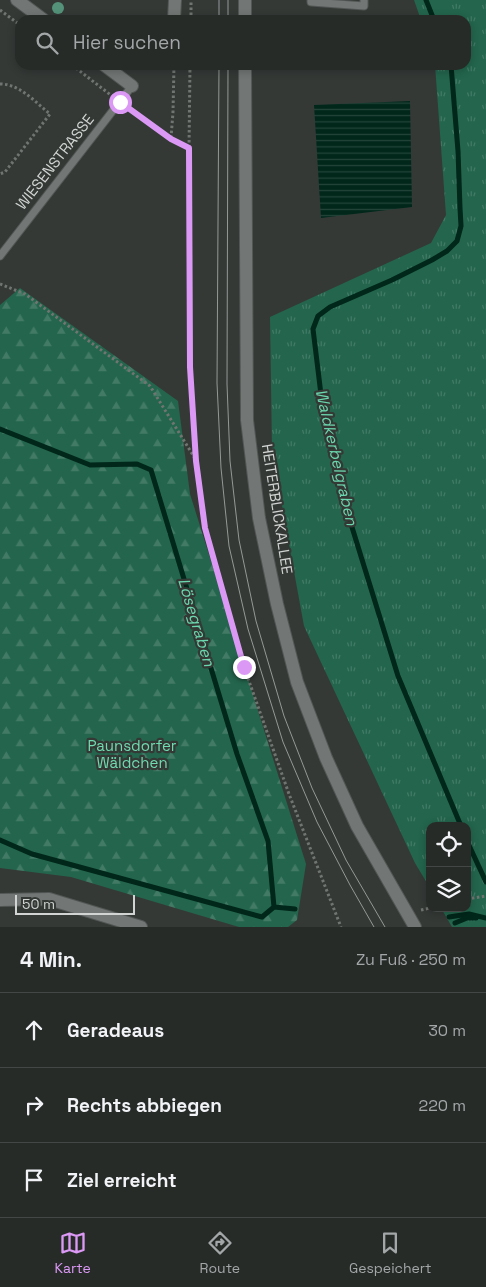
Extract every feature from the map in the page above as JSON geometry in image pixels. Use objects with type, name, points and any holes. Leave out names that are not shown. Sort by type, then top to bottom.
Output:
[{"type":"main road","points":[[17,0],[37,15]]},
{"type":"main road","points":[[174,0],[174,15]]},
{"type":"main road","points":[[245,0],[245,15]]},
{"type":"main road","points":[[111,70],[132,86]]},
{"type":"main road","name":"HEITERBLICKALLEE","points":[[245,70],[246,420],[261,527],[277,604],[297,682],[326,758],[357,826],[415,927]]},
{"type":"main road","points":[[0,900],[48,899],[141,927]]},
{"type":"lane","points":[[311,0],[311,2],[364,6],[364,0]]},
{"type":"lane","name":"WIESENSTRASSE","points":[[0,256],[132,86]]},
{"type":"path","points":[[191,0],[191,15]]},
{"type":"path","points":[[0,10],[15,21]]},
{"type":"path","points":[[78,70],[171,139],[189,148]]},
{"type":"path","points":[[171,139],[174,70]]},
{"type":"path","points":[[190,70],[190,367],[196,461],[205,528],[244,667],[289,794],[341,927]]},
{"type":"path","points":[[0,84],[9,84],[18,88],[50,114],[5,172],[0,174]]},
{"type":"path","points":[[0,284],[25,294],[150,386],[196,461]]},
{"type":"path","points":[[471,899],[486,896]]},
{"type":"path","points":[[420,911],[426,909]]},
{"type":"green space","points":[[414,0],[486,0],[486,927],[452,927],[443,912],[471,912],[471,822],[426,822],[426,881],[415,863],[304,626],[272,451],[270,317],[431,243],[446,215],[435,70],[471,70],[471,15],[419,15]]},
{"type":"green space","name":"Paunsdorfer Wäldchen","points":[[20,288],[178,401],[190,494],[306,864],[297,920],[288,927],[239,927],[71,877],[0,868],[0,305]]},
{"type":"shaded area","points":[[410,101],[412,207],[321,218],[314,105]]},
{"type":"waterway","name":"Waldkerbelgraben","points":[[426,0],[432,15]]},
{"type":"waterway","name":"Waldkerbelgraben","points":[[451,70],[458,151],[461,226],[457,241],[447,251],[432,260],[330,307],[318,316],[313,329],[323,411],[347,511],[398,676],[459,822]]},
{"type":"waterway","name":"Lösegraben","points":[[0,429],[90,465],[137,464],[151,470],[237,754],[268,841],[274,907],[295,909]]},
{"type":"waterway","points":[[0,840],[32,854],[262,917],[274,907]]},
{"type":"waterway","name":"Waldkerbelgraben","points":[[471,850],[486,882]]},
{"type":"waterway","name":"Lösegraben","points":[[449,917],[469,914],[486,918]]},
{"type":"waterway","points":[[455,923],[467,918],[476,918]]},
{"type":"tram line","points":[[219,0],[219,15]]},
{"type":"tram line","points":[[228,0],[228,15]]},
{"type":"tram line","points":[[219,70],[217,383],[221,468],[229,546],[248,629],[283,742],[317,822],[374,927]]},
{"type":"tram line","points":[[228,70],[227,384],[230,461],[239,540],[256,621],[284,716],[312,788],[346,860],[385,927]]},
{"type":"route","points":[[120,102],[171,139],[189,148],[190,367],[196,461],[205,528],[244,667]]}]
